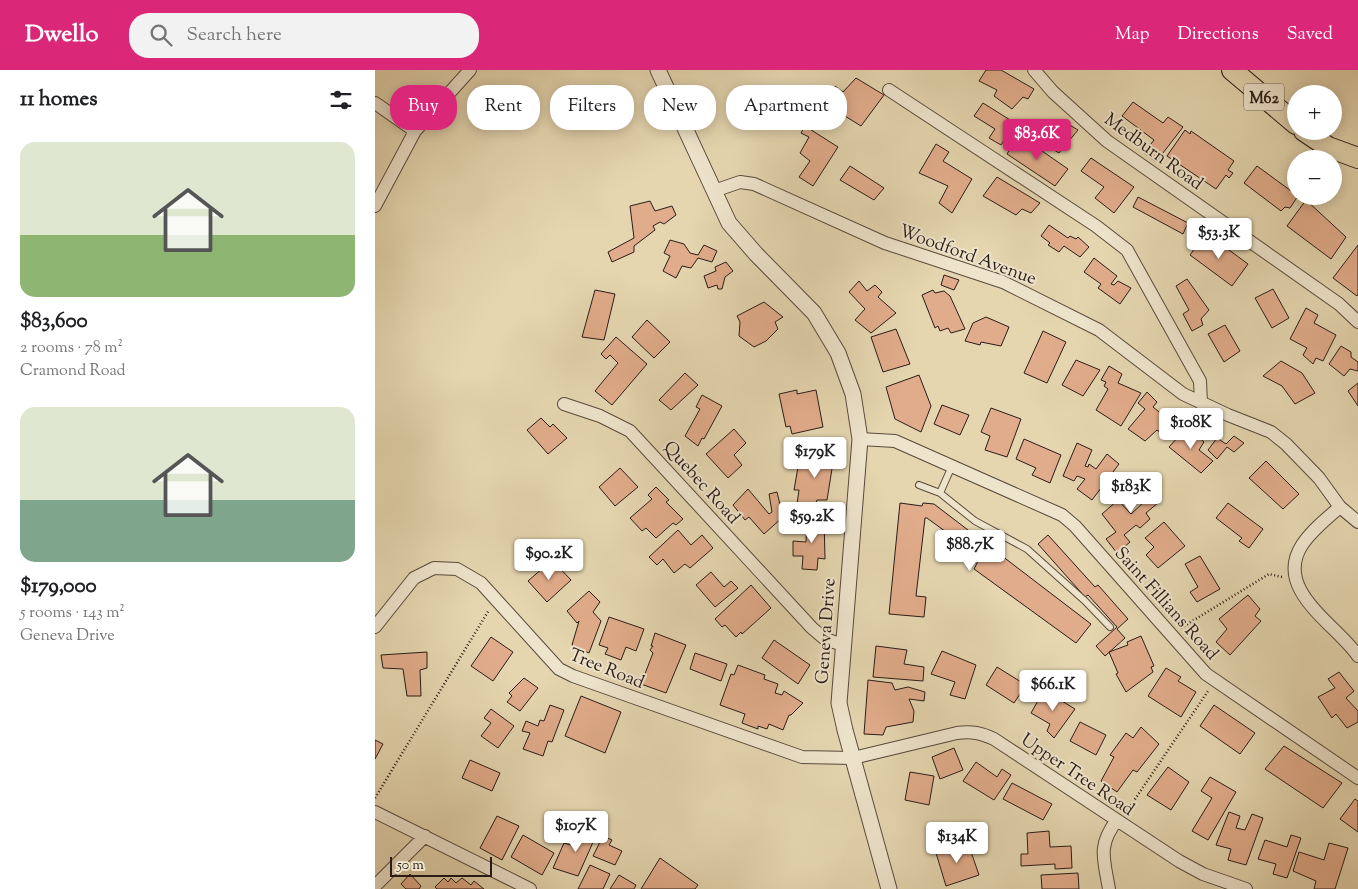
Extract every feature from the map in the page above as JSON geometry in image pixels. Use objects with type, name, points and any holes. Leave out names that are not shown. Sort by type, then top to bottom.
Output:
[{"type":"main road","name":"M62","points":[[1231,70],[1287,117]]},
{"type":"main road","points":[[1318,140],[1328,147],[1358,158]]},
{"type":"street","points":[[375,206],[415,131],[470,70]]},
{"type":"street","name":"Geneva Drive","points":[[658,70],[714,191],[735,231],[814,313],[828,334],[853,394],[860,439],[839,703],[889,889]]},
{"type":"street","name":"Medburn Road","points":[[1034,70],[1053,92],[1107,141],[1339,304],[1358,322]]},
{"type":"street","points":[[889,90],[1096,226],[1127,250],[1200,381],[1201,403]]},
{"type":"street","points":[[375,103],[415,131]]},
{"type":"street","name":"Woodford Avenue","points":[[714,191],[740,182],[754,184],[885,243],[1003,282],[1099,330],[1166,382],[1201,403],[1271,432],[1286,444],[1319,478],[1340,507],[1358,522]]},
{"type":"street","name":"Quebec Road","points":[[564,404],[600,416],[630,431],[812,628],[825,639],[843,645]]},
{"type":"street","name":"Saint Fillians Road","points":[[860,439],[895,441],[1069,520],[1214,680],[1358,778]]},
{"type":"street","points":[[1340,507],[1303,544],[1296,556],[1295,579],[1307,600],[1351,646],[1358,656]]},
{"type":"street","name":"Tree Road","points":[[375,627],[414,578],[434,568],[446,567],[469,575],[481,583],[559,669],[573,676],[788,754],[817,759],[853,758]]},
{"type":"street","name":"Upper Tree Road","points":[[853,758],[957,733],[970,731],[981,733],[994,739],[1179,861],[1203,874],[1246,889]]},
{"type":"street","points":[[375,812],[530,889]]},
{"type":"street","points":[[1109,889],[1103,848],[1108,831],[1117,820]]},
{"type":"street","points":[[375,886],[425,836]]},
{"type":"lane","points":[[940,493],[952,466]]},
{"type":"lane","points":[[919,485],[940,493],[975,521],[1027,549],[1085,601],[1110,627]]},
{"type":"path","points":[[1171,634],[1269,574],[1295,579]]},
{"type":"path","points":[[375,798],[486,614],[497,602]]},
{"type":"path","points":[[1117,820],[1126,813],[1214,680]]},
{"type":"building","points":[[986,70],[1001,70],[1034,89],[1028,99],[1023,97],[1012,109],[994,96],[997,90],[979,81]]},
{"type":"building","points":[[856,78],[884,95],[861,126],[847,117],[847,88]]},
{"type":"building","points":[[1133,102],[1163,123],[1168,117],[1183,127],[1156,162],[1144,153],[1154,140],[1122,116]]},
{"type":"building","points":[[983,103],[1015,123],[1001,145],[989,138],[995,129],[974,116]]},
{"type":"building","points":[[1063,121],[1078,130],[1059,153],[1033,137],[1045,122],[1057,128]]},
{"type":"building","points":[[803,130],[811,130],[838,147],[813,186],[799,177],[810,161],[800,153],[809,137],[801,133]]},
{"type":"building","points":[[1185,130],[1190,134],[1191,131],[1234,161],[1228,170],[1233,173],[1229,178],[1226,175],[1216,189],[1167,156]]},
{"type":"building","points":[[1019,135],[1068,169],[1055,186],[1007,154]]},
{"type":"building","points":[[936,144],[949,152],[943,161],[972,179],[952,213],[939,203],[948,186],[919,173]]},
{"type":"building","points":[[1091,158],[1134,187],[1114,213],[1095,198],[1104,187],[1081,171]]},
{"type":"building","points":[[850,166],[884,188],[874,200],[840,180]]},
{"type":"building","points":[[1257,166],[1287,188],[1287,205],[1292,205],[1290,208],[1285,207],[1281,211],[1244,183]]},
{"type":"building","points":[[997,177],[1040,203],[1031,213],[1022,209],[1016,215],[983,196]]},
{"type":"building","points":[[1138,197],[1188,223],[1183,234],[1133,207]]},
{"type":"building","points":[[650,201],[655,211],[672,206],[676,215],[664,224],[660,222],[653,226],[655,230],[634,246],[634,252],[612,262],[608,252],[634,238],[630,206]]},
{"type":"building","points":[[1302,205],[1311,205],[1346,237],[1331,259],[1287,226]]},
{"type":"building","points":[[1049,225],[1068,238],[1070,236],[1076,239],[1078,237],[1089,247],[1080,257],[1064,246],[1059,252],[1048,245],[1050,243],[1041,236]]},
{"type":"building","points":[[1206,233],[1248,264],[1232,286],[1190,255]]},
{"type":"building","points":[[670,240],[684,244],[690,253],[698,255],[704,245],[717,251],[712,262],[698,258],[691,268],[682,266],[676,278],[663,271],[670,256],[664,253]]},
{"type":"building","points":[[1358,245],[1358,294],[1357,296],[1333,278]]},
{"type":"building","points":[[1094,258],[1117,276],[1111,284],[1114,285],[1118,281],[1131,288],[1120,304],[1098,288],[1101,284],[1084,272]]},
{"type":"building","points":[[726,262],[733,271],[725,277],[722,289],[718,289],[717,285],[708,288],[704,276],[716,271],[715,267]]},
{"type":"building","points":[[944,275],[959,280],[954,290],[941,285]]},
{"type":"building","points":[[1187,279],[1209,310],[1201,319],[1203,325],[1192,331],[1183,314],[1189,310],[1176,286]]},
{"type":"building","points":[[859,281],[867,291],[875,285],[882,292],[878,297],[896,313],[871,333],[855,320],[865,309],[849,292]]},
{"type":"building","points":[[1273,289],[1289,318],[1272,328],[1255,298]]},
{"type":"building","points":[[595,290],[615,294],[604,340],[582,337]]},
{"type":"building","points":[[933,290],[935,293],[944,291],[950,296],[965,329],[951,333],[948,328],[940,331],[938,326],[935,328],[922,295]]},
{"type":"building","points":[[764,302],[783,317],[775,322],[778,329],[766,341],[754,347],[739,336],[740,322],[737,316]]},
{"type":"building","points":[[1306,308],[1318,315],[1314,323],[1336,335],[1323,361],[1316,358],[1313,364],[1303,355],[1307,348],[1290,339]]},
{"type":"building","points":[[986,317],[1009,327],[1001,346],[981,342],[980,345],[965,341],[973,323]]},
{"type":"building","points":[[647,320],[670,342],[654,358],[632,337]]},
{"type":"building","points":[[1225,325],[1240,351],[1224,362],[1208,334]]},
{"type":"building","points":[[896,329],[910,364],[883,372],[871,337]]},
{"type":"building","points":[[1043,331],[1066,342],[1047,383],[1024,373]]},
{"type":"building","points":[[616,337],[647,364],[612,405],[595,391],[618,363],[610,355],[606,359],[601,354]]},
{"type":"building","points":[[1341,346],[1351,352],[1351,357],[1358,362],[1358,371],[1350,369],[1344,376],[1329,364]]},
{"type":"building","points":[[1076,360],[1100,370],[1083,396],[1062,385]]},
{"type":"building","points":[[1281,361],[1302,373],[1315,393],[1295,404],[1282,386],[1263,376]]},
{"type":"building","points":[[1109,366],[1122,374],[1118,383],[1141,393],[1121,426],[1096,410],[1108,389],[1104,386],[1106,382],[1101,380]]},
{"type":"building","points":[[685,373],[698,385],[671,410],[659,400]]},
{"type":"building","points":[[919,375],[931,406],[921,432],[895,419],[886,387]]},
{"type":"building","points":[[1358,383],[1358,406],[1348,391]]},
{"type":"building","points":[[797,390],[797,394],[816,390],[823,427],[792,434],[790,426],[786,427],[779,394]]},
{"type":"building","points":[[1147,392],[1157,402],[1153,407],[1180,429],[1170,439],[1157,430],[1145,441],[1128,429],[1145,409],[1138,403]]},
{"type":"building","points":[[702,395],[722,406],[704,439],[702,438],[698,446],[685,436],[700,409],[696,407]]},
{"type":"building","points":[[942,405],[969,415],[960,435],[934,424]]},
{"type":"building","points":[[991,408],[1021,419],[1007,457],[985,450],[990,436],[981,432]]},
{"type":"building","points":[[541,418],[550,427],[553,424],[567,438],[548,454],[527,430]]},
{"type":"building","points":[[1187,427],[1204,442],[1199,450],[1213,461],[1201,473],[1169,447]]},
{"type":"building","points":[[734,429],[746,443],[734,455],[742,465],[728,478],[706,454]]},
{"type":"building","points":[[1234,436],[1244,443],[1234,452],[1227,447],[1217,459],[1208,450],[1217,438],[1226,444]]},
{"type":"building","points":[[1024,439],[1061,455],[1050,483],[1032,475],[1036,468],[1016,459]]},
{"type":"building","points":[[1077,443],[1092,450],[1085,466],[1088,467],[1089,464],[1096,469],[1107,454],[1119,464],[1092,500],[1077,489],[1085,479],[1077,476],[1074,481],[1063,476]]},
{"type":"building","points":[[821,448],[835,450],[827,500],[817,500],[815,505],[797,504],[799,490],[794,490],[798,467],[816,468]]},
{"type":"building","points":[[1266,461],[1299,494],[1283,509],[1249,478]]},
{"type":"building","points":[[620,468],[638,487],[615,506],[599,487]]},
{"type":"building","points":[[1143,477],[1147,483],[1151,481],[1161,494],[1157,498],[1159,502],[1146,513],[1150,519],[1140,528],[1136,525],[1124,535],[1130,542],[1117,553],[1106,539],[1116,532],[1102,514],[1118,500],[1131,514],[1144,502],[1132,487]]},
{"type":"building","points":[[656,487],[669,500],[666,502],[683,519],[676,525],[673,523],[656,538],[646,528],[642,531],[630,518],[652,499],[648,495]]},
{"type":"building","points":[[748,489],[769,514],[772,512],[769,494],[777,492],[783,517],[764,534],[749,517],[745,520],[733,505]]},
{"type":"building","points":[[900,503],[922,506],[923,503],[934,504],[1091,624],[1076,643],[974,569],[980,557],[927,518],[925,518],[916,596],[926,597],[924,617],[889,614]]},
{"type":"building","points":[[1228,503],[1263,529],[1249,548],[1239,541],[1242,538],[1216,518]]},
{"type":"building","points":[[807,517],[824,518],[825,559],[818,558],[817,570],[802,569],[803,556],[793,556],[793,541],[806,542]]},
{"type":"building","points":[[1164,522],[1185,546],[1158,568],[1146,555],[1154,547],[1145,538]]},
{"type":"building","points":[[678,530],[691,545],[702,535],[713,548],[690,568],[685,564],[674,573],[663,559],[657,565],[649,557]]},
{"type":"building","points":[[1048,535],[1095,587],[1098,585],[1128,619],[1117,629],[1125,638],[1105,656],[1096,646],[1117,627],[1088,595],[1085,597],[1038,544]]},
{"type":"building","points":[[1200,556],[1220,589],[1197,602],[1190,592],[1198,587],[1185,564]]},
{"type":"building","points":[[552,560],[571,580],[547,602],[528,581]]},
{"type":"building","points":[[711,572],[724,587],[731,581],[738,588],[715,607],[696,585]]},
{"type":"building","points":[[751,585],[771,608],[742,634],[741,632],[736,637],[725,625],[722,627],[715,619]]},
{"type":"building","points":[[589,591],[600,602],[593,612],[601,621],[589,653],[572,645],[579,621],[577,623],[567,611]]},
{"type":"building","points":[[1248,595],[1260,609],[1255,616],[1261,621],[1230,655],[1216,642],[1227,629],[1219,619]]},
{"type":"building","points":[[609,617],[644,629],[636,651],[626,647],[621,660],[605,654],[608,648],[599,645]]},
{"type":"building","points":[[655,633],[686,645],[666,693],[641,684],[653,653],[650,650],[653,646],[651,646]]},
{"type":"building","points":[[1141,636],[1154,666],[1151,667],[1153,672],[1126,692],[1116,674],[1118,673],[1109,652],[1128,645],[1127,642]]},
{"type":"building","points":[[491,637],[513,652],[493,681],[471,666]]},
{"type":"building","points":[[774,640],[810,665],[798,684],[762,658]]},
{"type":"building","points":[[876,646],[907,650],[904,664],[924,667],[923,681],[873,677]]},
{"type":"building","points":[[942,651],[976,665],[965,699],[950,695],[955,682],[931,674]]},
{"type":"building","points":[[427,652],[427,668],[420,670],[421,696],[407,696],[403,669],[383,668],[381,655]]},
{"type":"building","points":[[695,653],[727,664],[721,681],[690,669]]},
{"type":"building","points":[[738,665],[765,675],[764,679],[778,684],[775,693],[782,695],[784,691],[803,703],[789,715],[783,730],[769,724],[767,729],[758,726],[758,729],[742,723],[745,714],[720,705],[731,674],[734,675]]},
{"type":"building","points":[[997,667],[1026,685],[1014,703],[986,685]]},
{"type":"building","points":[[1166,668],[1181,677],[1178,681],[1196,692],[1181,717],[1148,696]]},
{"type":"building","points":[[1339,672],[1354,691],[1346,698],[1358,711],[1358,722],[1347,728],[1336,714],[1332,718],[1318,697],[1335,688],[1328,679]]},
{"type":"building","points":[[524,678],[538,688],[520,711],[507,702],[512,696],[509,693]]},
{"type":"building","points":[[868,680],[892,683],[895,690],[908,687],[925,692],[924,701],[909,699],[914,711],[913,722],[886,727],[883,735],[864,734]]},
{"type":"building","points":[[1044,690],[1075,709],[1054,738],[1047,731],[1050,724],[1031,713]]},
{"type":"building","points":[[581,696],[621,712],[605,753],[565,736]]},
{"type":"building","points":[[550,705],[564,710],[552,742],[548,741],[543,756],[523,749],[530,733],[522,731],[526,721],[538,726],[540,720],[544,721]]},
{"type":"building","points":[[1214,705],[1255,733],[1240,754],[1200,726]]},
{"type":"building","points":[[491,709],[514,726],[498,748],[481,736],[491,723],[484,718]]},
{"type":"building","points":[[1080,722],[1106,735],[1096,755],[1070,741]]},
{"type":"building","points":[[1141,727],[1159,744],[1137,772],[1133,770],[1117,792],[1101,781],[1114,757],[1110,755],[1126,733],[1133,738]]},
{"type":"building","points":[[375,740],[383,744],[375,759]]},
{"type":"building","points":[[1284,746],[1342,783],[1323,808],[1265,769]]},
{"type":"building","points":[[954,748],[963,770],[940,779],[932,757]]},
{"type":"building","points":[[470,760],[500,773],[492,791],[462,778]]},
{"type":"building","points":[[976,762],[997,777],[1002,769],[1011,775],[994,800],[963,781]]},
{"type":"building","points":[[1168,767],[1189,782],[1171,810],[1147,795]]},
{"type":"building","points":[[910,772],[934,776],[929,805],[905,800]]},
{"type":"building","points":[[1210,777],[1236,792],[1208,840],[1192,831],[1212,798],[1201,791]]},
{"type":"building","points":[[1012,783],[1052,804],[1043,820],[1003,799]]},
{"type":"building","points":[[1355,799],[1358,801],[1358,832],[1340,819]]},
{"type":"building","points":[[1229,812],[1240,816],[1236,828],[1245,830],[1252,814],[1263,818],[1246,865],[1228,860],[1231,849],[1216,845]]},
{"type":"building","points":[[497,816],[519,826],[502,860],[480,848]]},
{"type":"building","points":[[585,826],[598,831],[578,876],[553,868],[564,843],[575,846]]},
{"type":"building","points":[[1049,831],[1050,847],[1071,846],[1072,868],[1055,869],[1055,864],[1021,866],[1021,854],[1028,854],[1027,833]]},
{"type":"building","points":[[523,835],[554,853],[542,875],[511,857]]},
{"type":"building","points":[[1291,835],[1301,838],[1287,878],[1273,874],[1276,864],[1258,859],[1265,840],[1287,847]]},
{"type":"building","points":[[603,836],[612,840],[609,845],[622,851],[615,865],[593,856]]},
{"type":"building","points":[[968,843],[979,875],[946,886],[936,853]]},
{"type":"building","points":[[1329,843],[1348,848],[1335,889],[1314,889],[1316,881],[1293,871],[1299,852],[1324,860]]},
{"type":"building","points":[[660,858],[698,885],[695,889],[641,889]]},
{"type":"building","points":[[590,865],[610,874],[603,889],[578,889]]},
{"type":"building","points":[[1078,873],[1079,889],[1042,889],[1041,875]]},
{"type":"building","points":[[410,874],[421,886],[419,889],[406,889],[401,884]]},
{"type":"building","points":[[619,875],[636,885],[634,889],[610,889]]},
{"type":"building","points":[[444,878],[448,882],[451,878],[456,883],[462,878],[471,885],[474,881],[484,889],[437,889],[435,887]]}]
